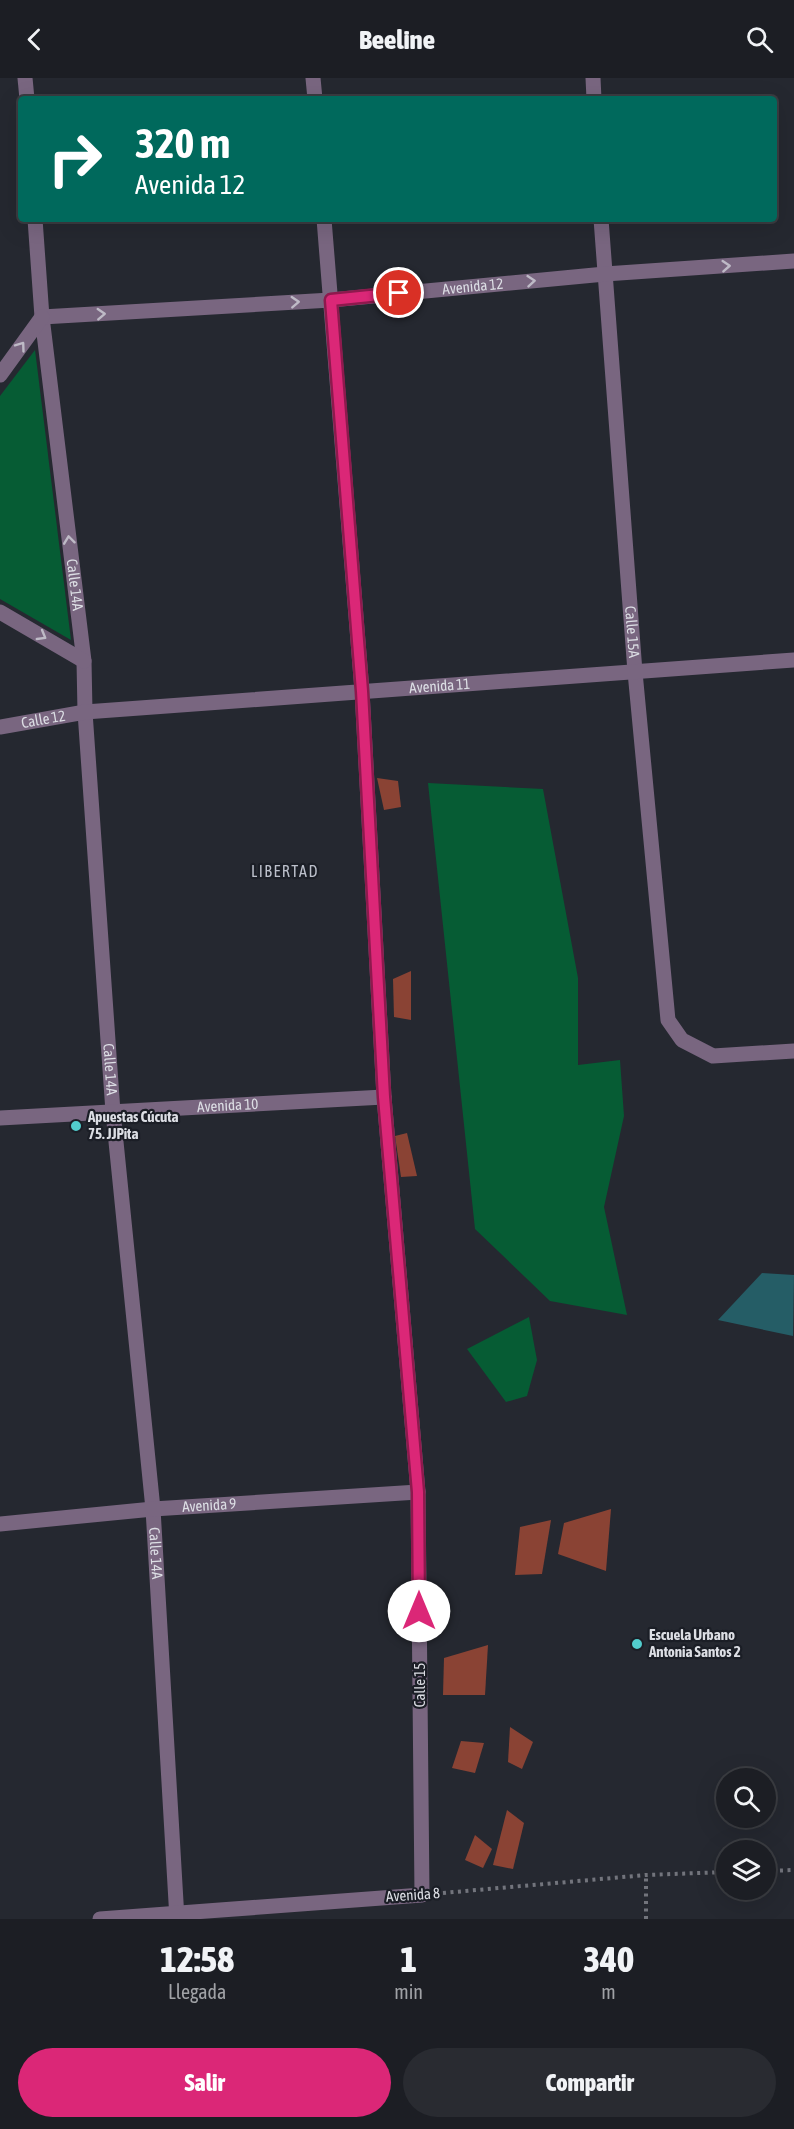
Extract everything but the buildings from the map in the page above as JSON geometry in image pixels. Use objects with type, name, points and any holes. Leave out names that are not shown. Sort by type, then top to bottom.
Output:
[{"type":"street","points":[[25,78],[27,96]]},
{"type":"street","points":[[313,78],[315,96]]},
{"type":"street","points":[[593,78],[594,96]]},
{"type":"street","name":"Calle 14A","points":[[35,222],[42,317],[84,661],[85,712],[113,1112],[153,1509],[177,1915]]},
{"type":"street","name":"Calle 15","points":[[324,222],[362,691],[384,1097],[418,1492],[422,1895]]},
{"type":"street","name":"Calle 15A","points":[[601,222],[635,672],[668,1020],[682,1040],[713,1056],[794,1051]]},
{"type":"street","name":"Avenida 12","points":[[42,317],[331,300],[604,274],[794,261]]},
{"type":"street","points":[[0,375],[42,317]]},
{"type":"street","points":[[2,619],[84,661]]},
{"type":"street","name":"Avenida 11","points":[[85,712],[794,660]]},
{"type":"street","name":"Calle 12","points":[[0,727],[85,712]]},
{"type":"street","name":"Avenida 10","points":[[0,1118],[384,1097]]},
{"type":"street","name":"Avenida 9","points":[[0,1524],[153,1509],[418,1492]]},
{"type":"street","name":"Avenida 8","points":[[100,1919],[422,1895]]},
{"type":"path","points":[[776,1871],[794,1870]]},
{"type":"path","name":"Avenida 8","points":[[422,1895],[646,1875],[716,1872]]},
{"type":"path","points":[[646,1875],[646,1919]]},
{"type":"green space","points":[[35,350],[71,640],[0,599],[0,396]]},
{"type":"green space","points":[[428,783],[543,789],[578,978],[578,1065],[620,1060],[624,1116],[604,1207],[627,1315],[550,1301],[475,1229]]},
{"type":"green space","points":[[529,1317],[537,1360],[527,1396],[506,1402],[467,1349]]},
{"type":"water","points":[[762,1273],[794,1275],[793,1336],[718,1320]]},
{"type":"place","name":"Apuestas Cúcuta 75. JJPita","points":[[76,1126]]},
{"type":"place","name":"Escuela Urbano Antonia Santos 2","points":[[637,1644]]},
{"type":"district","name":"LIBERTAD","points":[[285,871]]},
{"type":"route","points":[[399,293],[331,300],[362,691],[384,1097],[418,1492],[419,1611]]}]
